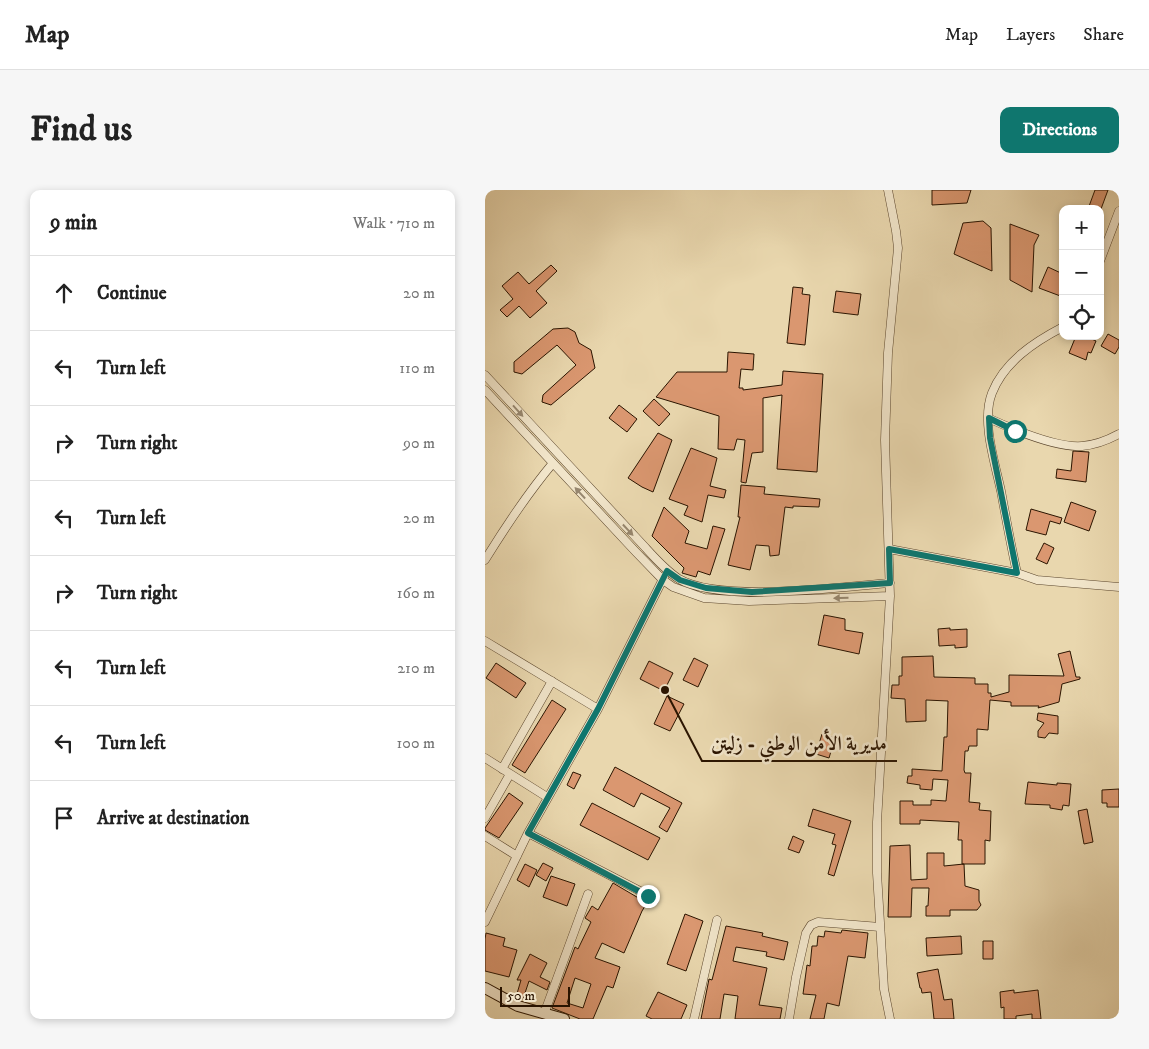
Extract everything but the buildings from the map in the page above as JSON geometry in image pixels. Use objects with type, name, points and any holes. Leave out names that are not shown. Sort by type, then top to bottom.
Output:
[{"type":"street","points":[[888,190],[898,248],[888,353],[886,398],[885,493],[890,596],[877,822],[877,873],[884,989],[890,1019]]},
{"type":"street","points":[[1104,250],[1119,211]]},
{"type":"street","points":[[1017,573],[990,438],[989,418],[992,393],[1003,374],[1028,348],[1059,330]]},
{"type":"street","points":[[485,375],[667,571],[680,580],[706,588],[752,592],[890,583]]},
{"type":"street","points":[[485,390],[663,580],[673,587],[703,598],[740,601],[890,596]]},
{"type":"street","points":[[989,418],[1015,431],[1060,444],[1079,447],[1091,445],[1119,434]]},
{"type":"street","points":[[485,560],[523,501],[553,464]]},
{"type":"street","points":[[889,549],[1017,573],[1037,580],[1119,588]]},
{"type":"street","points":[[485,922],[528,833],[598,709],[667,571]]},
{"type":"street","points":[[486,643],[598,709]]},
{"type":"street","points":[[502,769],[552,681]]},
{"type":"street","points":[[485,758],[547,797]]},
{"type":"street","points":[[485,818],[510,774]]},
{"type":"street","points":[[528,833],[640,891],[654,902]]},
{"type":"street","points":[[485,836],[517,856]]},
{"type":"street","points":[[544,1014],[587,894]]},
{"type":"street","points":[[694,1019],[717,920]]},
{"type":"street","points":[[789,1019],[806,934],[811,925],[818,922],[880,927]]},
{"type":"street","points":[[485,988],[518,1006],[564,1019]]},
{"type":"place","name":"مديرية الأمن الوطني - زليتن","points":[[665,690]]},
{"type":"route","points":[[648,896],[528,833],[598,709],[667,571],[680,580],[706,588],[752,592],[890,583],[889,549],[1017,573],[990,438],[989,418],[1015,431]]}]
